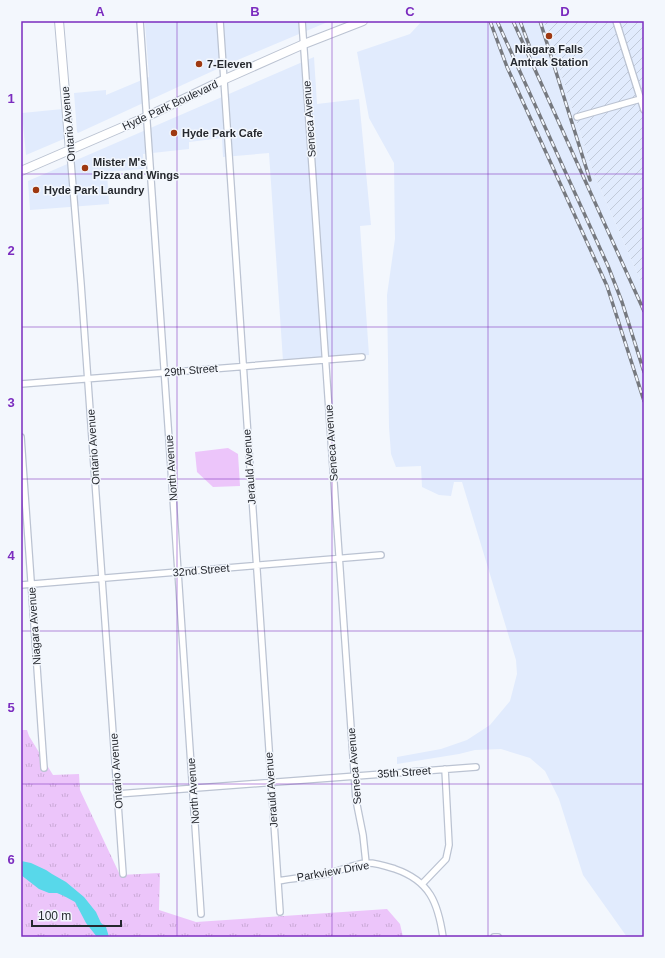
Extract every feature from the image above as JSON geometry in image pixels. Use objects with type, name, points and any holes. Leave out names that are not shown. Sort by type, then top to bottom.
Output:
[{"type":"main road","name":"Ontario Avenue","points":[[59,21],[70,151]]},
{"type":"main road","name":"Hyde Park Boulevard","points":[[21,171],[146,117],[223,80],[304,44],[363,21]]},
{"type":"street","name":"North Avenue","points":[[140,21],[201,914]]},
{"type":"street","name":"Jerauld Avenue","points":[[220,21],[270,782],[280,912]]},
{"type":"street","name":"Seneca Avenue","points":[[302,21],[354,776],[356,800],[363,835],[366,863]]},
{"type":"street","points":[[616,21],[642,99],[644,110]]},
{"type":"street","points":[[577,117],[642,99]]},
{"type":"street","name":"Ontario Avenue","points":[[70,151],[88,378],[123,874]]},
{"type":"street","name":"29th Street","points":[[21,384],[362,357]]},
{"type":"street","name":"Niagara Avenue","points":[[21,437],[44,768]]},
{"type":"street","name":"32nd Street","points":[[21,585],[381,556]]},
{"type":"street","name":"35th Street","points":[[117,794],[476,767]]},
{"type":"street","points":[[422,884],[446,859],[449,845],[445,769]]},
{"type":"street","name":"Parkview Drive","points":[[278,880],[327,874],[366,863],[382,864],[406,873],[422,884],[433,898],[440,914],[443,937]]},
{"type":"shaded area","points":[[168,21],[330,21],[228,64],[78,133],[74,93],[106,90],[106,95],[149,77],[145,23]]},
{"type":"shaded area","points":[[422,21],[544,21],[593,172],[644,288],[644,937],[627,937],[583,875],[559,799],[545,771],[530,758],[501,749],[475,750],[397,764],[397,757],[441,749],[467,740],[490,725],[510,701],[517,674],[516,660],[462,482],[454,482],[451,496],[439,495],[422,487],[421,466],[396,467],[391,454],[389,427],[387,295],[395,239],[394,163],[369,118],[357,52],[410,34]]},
{"type":"shaded area","points":[[544,21],[644,21],[644,288],[593,172]]},
{"type":"shaded area","points":[[314,57],[317,104],[359,99],[371,225],[360,226],[369,355],[283,361],[269,153],[223,157],[222,138],[189,142],[189,149],[143,154],[144,169],[107,172],[109,204],[30,210],[28,181]]},
{"type":"shaded area","points":[[63,109],[66,138],[26,155],[22,113]]},
{"type":"green space","points":[[228,448],[238,454],[240,486],[213,487],[197,472],[195,452]]},
{"type":"green space","points":[[21,730],[27,730],[29,736],[53,775],[79,774],[80,790],[120,875],[160,873],[159,910],[196,922],[387,909],[400,924],[403,937],[21,937]]},
{"type":"water","points":[[21,861],[31,863],[46,870],[66,882],[84,897],[96,912],[101,923],[106,927],[109,937],[97,937],[86,923],[75,902],[57,893],[49,893],[39,889],[21,875]]},
{"type":"railway","points":[[490,21],[507,67],[607,286],[644,401]]},
{"type":"railway","points":[[497,21],[608,266],[622,302],[644,372]]},
{"type":"railway","points":[[513,21],[644,311]]},
{"type":"railway","points":[[520,21],[529,45]]},
{"type":"railway","points":[[540,21],[590,180]]},
{"type":"place","name":"Niagara Falls Amtrak Station","points":[[549,36]]},
{"type":"place","name":"7-Eleven","points":[[199,64]]},
{"type":"place","name":"Hyde Park Cafe","points":[[174,133]]},
{"type":"place","name":"Mister M's Pizza and Wings","points":[[85,168]]},
{"type":"place","name":"Hyde Park Laundry","points":[[36,190]]}]
